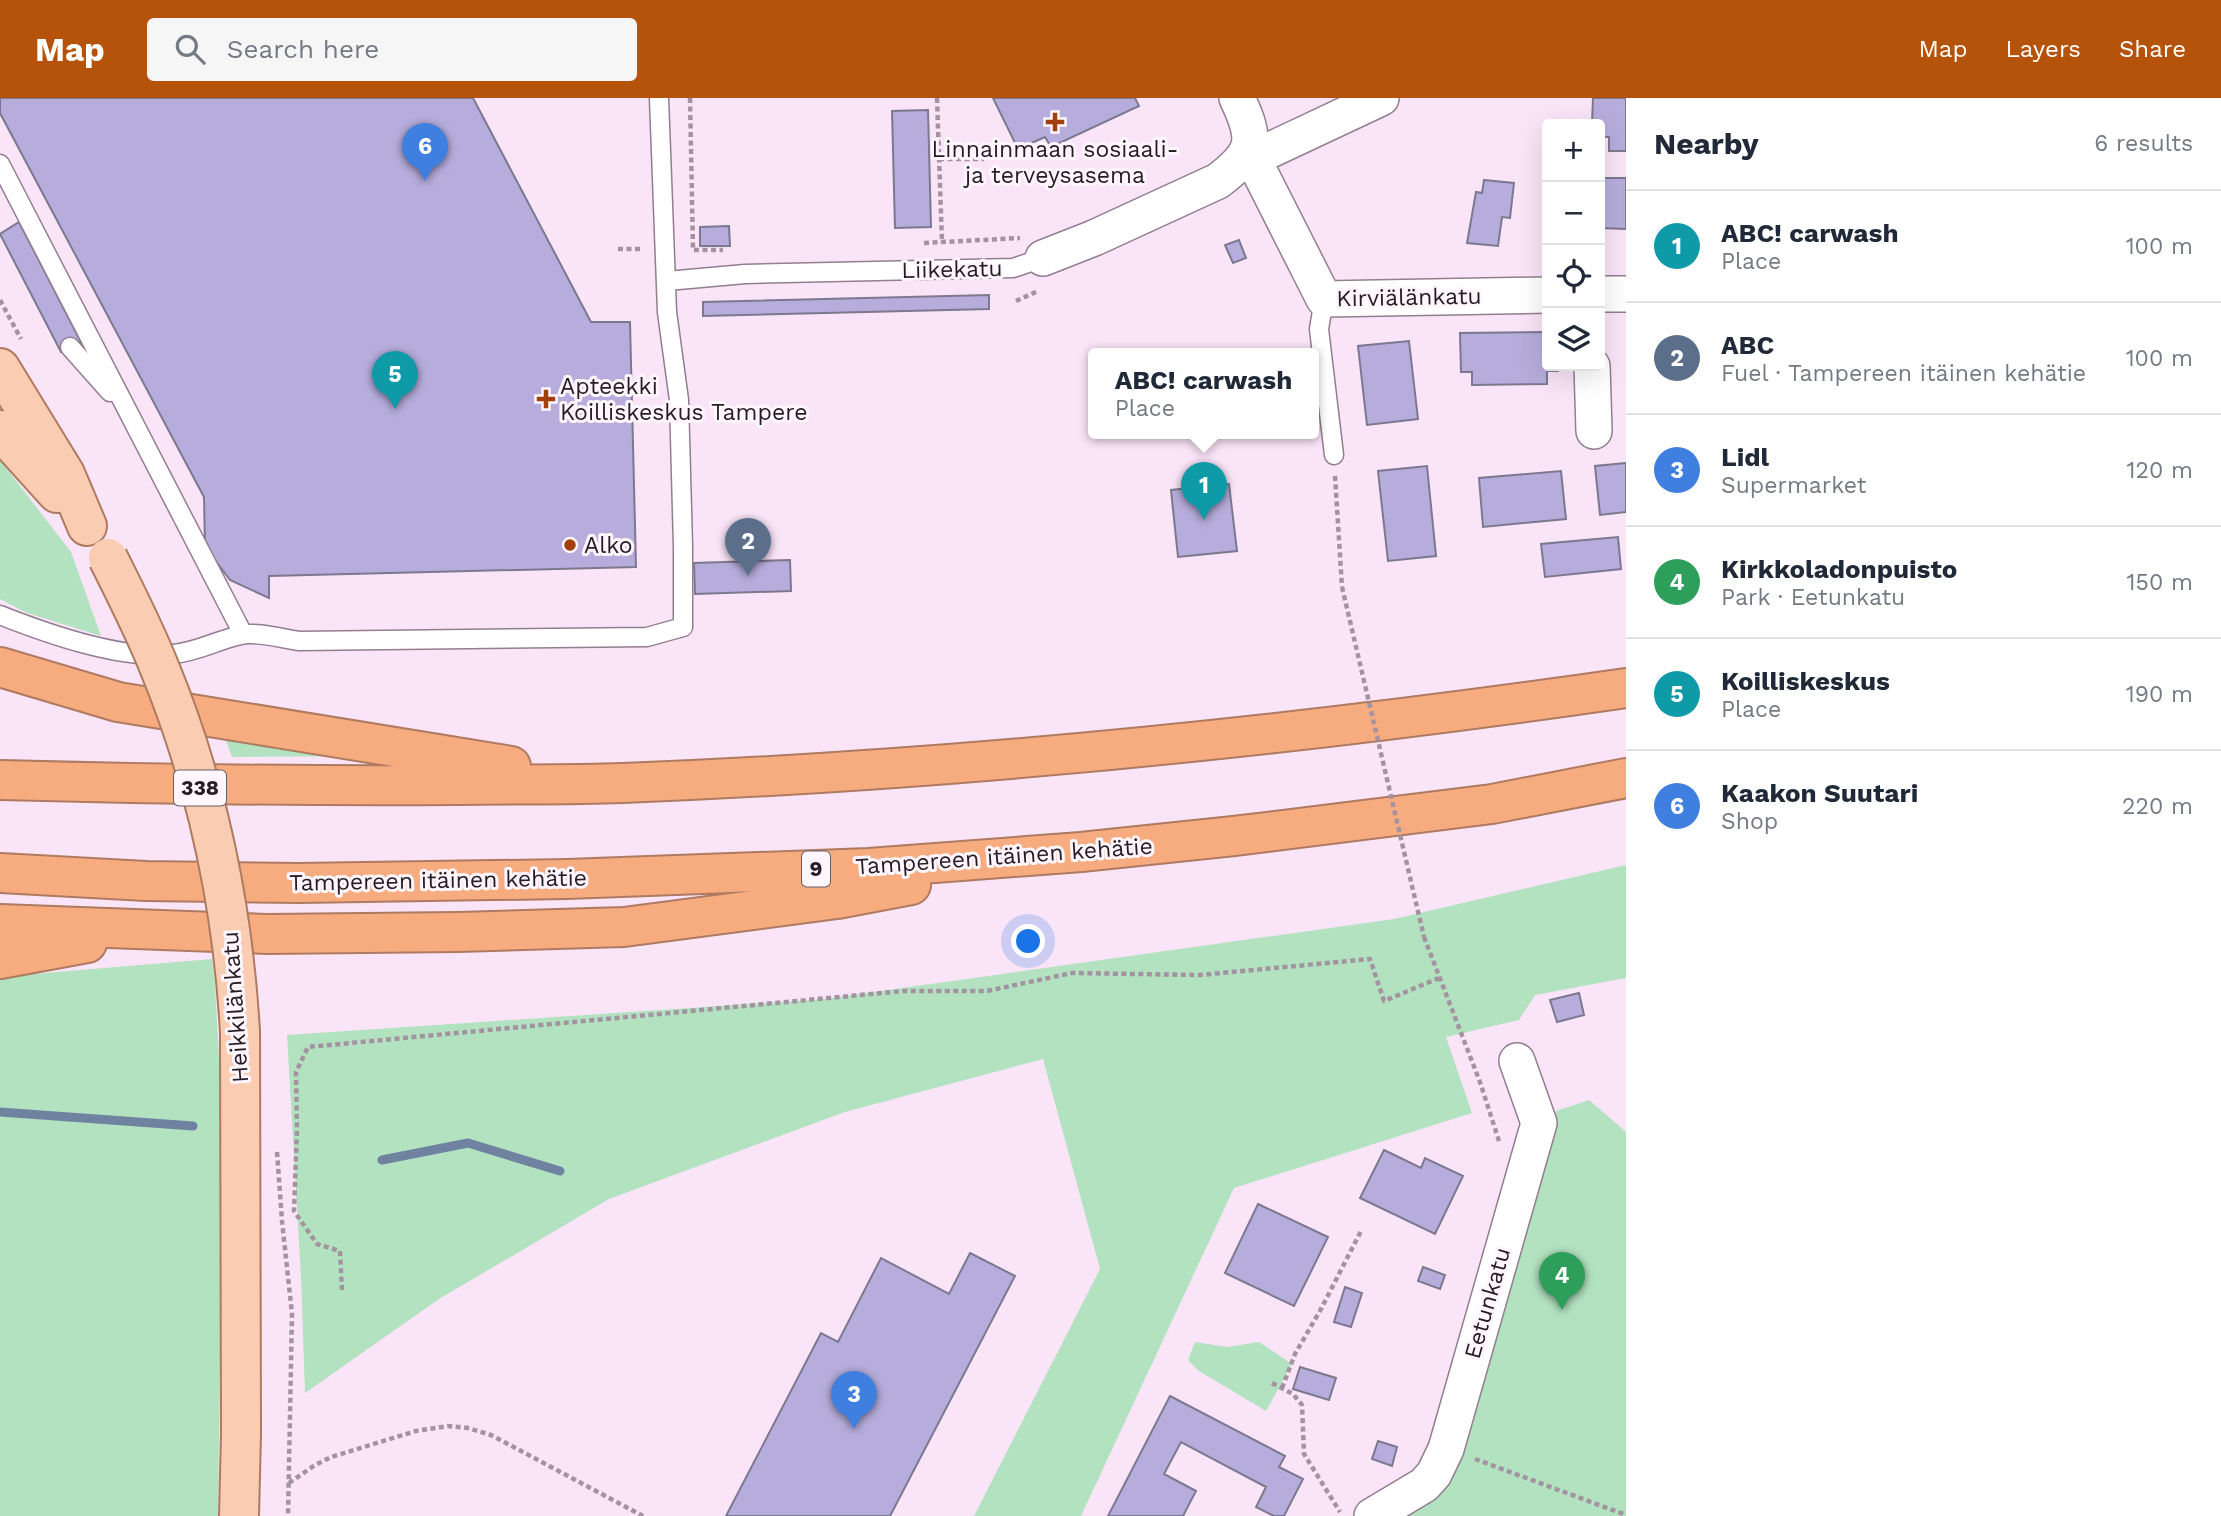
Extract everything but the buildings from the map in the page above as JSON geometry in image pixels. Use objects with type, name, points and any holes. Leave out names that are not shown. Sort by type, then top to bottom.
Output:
[{"type":"highway","points":[[0,667],[118,702],[621,783]]},
{"type":"highway","points":[[0,780],[263,786],[621,783],[888,769],[1167,744],[1493,707],[1626,688]]},
{"type":"highway","name":"Tampereen itäinen kehätie","points":[[0,873],[146,881],[299,883],[553,879],[869,868],[1081,852],[1234,836],[1492,804],[1626,778]]},
{"type":"highway","points":[[0,924],[268,934],[431,933],[624,927],[837,899],[1081,852]]},
{"type":"highway","points":[[0,960],[155,931]]},
{"type":"main road","name":"Heikkilänkatu","points":[[0,368],[65,474],[87,526]]},
{"type":"main road","name":"Heikkilänkatu","points":[[0,430],[87,526],[108,558],[160,669],[184,736],[200,790],[225,900],[232,942],[240,1032],[239,1516]]},
{"type":"street","name":"Kirviälänkatu","points":[[1237,98],[1250,128],[1248,149],[1324,299],[1542,295]]},
{"type":"street","points":[[1248,149],[1266,152],[1381,98]]},
{"type":"street","name":"Liikekatu","points":[[1043,258],[1094,238],[1217,181],[1238,164],[1248,149]]},
{"type":"street","points":[[1605,294],[1626,294]]},
{"type":"street","points":[[1592,371],[1594,431]]},
{"type":"street","name":"Eetunkatu","points":[[1354,1512],[1424,1485],[1434,1474],[1446,1449],[1539,1122],[1517,1060]]},
{"type":"lane","points":[[0,615],[68,639],[145,654],[171,655],[199,650],[243,634],[300,641],[647,637],[684,626],[679,400],[667,312],[659,98]]},
{"type":"lane","points":[[0,164],[243,634]]},
{"type":"lane","name":"Liikekatu","points":[[667,281],[745,274],[1013,268],[1043,258]]},
{"type":"lane","points":[[1324,299],[1319,329],[1334,455]]},
{"type":"lane","points":[[70,347],[127,412]]},
{"type":"path","points":[[937,98],[942,243]]},
{"type":"path","points":[[939,159],[984,159]]},
{"type":"path","points":[[1334,455],[1342,587],[1424,937],[1480,1082],[1502,1152]]},
{"type":"path","points":[[342,1290],[340,1251],[317,1244],[295,1211],[296,1072],[308,1047],[903,991],[987,991],[1072,973],[1199,975],[1370,959],[1384,1001],[1439,978]]},
{"type":"path","points":[[276,1140],[292,1314],[288,1516]]},
{"type":"path","points":[[1282,1388],[1295,1354],[1362,1229]]},
{"type":"path","points":[[1272,1383],[1293,1394],[1303,1405],[1304,1454],[1354,1512],[1334,1516]]},
{"type":"path","points":[[289,1484],[331,1457],[416,1431],[448,1426],[468,1428],[491,1435],[643,1516]]},
{"type":"path","points":[[1446,1449],[1626,1515]]},
{"type":"green space","points":[[0,460],[71,552],[101,636],[27,613],[0,599]]},
{"type":"green space","points":[[225,738],[403,756],[232,757]]},
{"type":"green space","points":[[1626,865],[1626,978],[1535,995],[1519,1020],[1446,1037],[1472,1113],[1234,1188],[1081,1516],[974,1516],[1100,1269],[1043,1059],[845,1112],[609,1199],[439,1299],[305,1393],[287,1035],[824,999],[1394,919]]},
{"type":"green space","points":[[212,959],[223,1128],[218,1516],[0,1516],[0,979]]},
{"type":"green space","points":[[1589,1100],[1626,1132],[1626,1516],[1396,1516],[1446,1487],[1556,1111]]},
{"type":"green space","points":[[1195,1342],[1227,1347],[1259,1342],[1292,1364],[1266,1411],[1199,1371],[1188,1360]]},
{"type":"waterway","points":[[0,1112],[193,1126]]},
{"type":"waterway","points":[[382,1160],[468,1143],[560,1171]]},
{"type":"place","name":"Linnainmaan sosiaali- ja terveysasema","points":[[1055,122]]},
{"type":"place","name":"Kaakon Suutari","points":[[425,181]]},
{"type":"place","name":"Apteekki Koilliskeskus Tampere","points":[[546,399]]},
{"type":"place","name":"Koilliskeskus","points":[[395,409]]},
{"type":"place","name":"ABC! carwash","points":[[1204,520]]},
{"type":"place","name":"Alko","points":[[570,545]]},
{"type":"place","name":"ABC","points":[[748,576]]},
{"type":"place","name":"Kirkkoladonpuisto","points":[[1562,1310]]},
{"type":"place","name":"Lidl","points":[[854,1429]]}]
